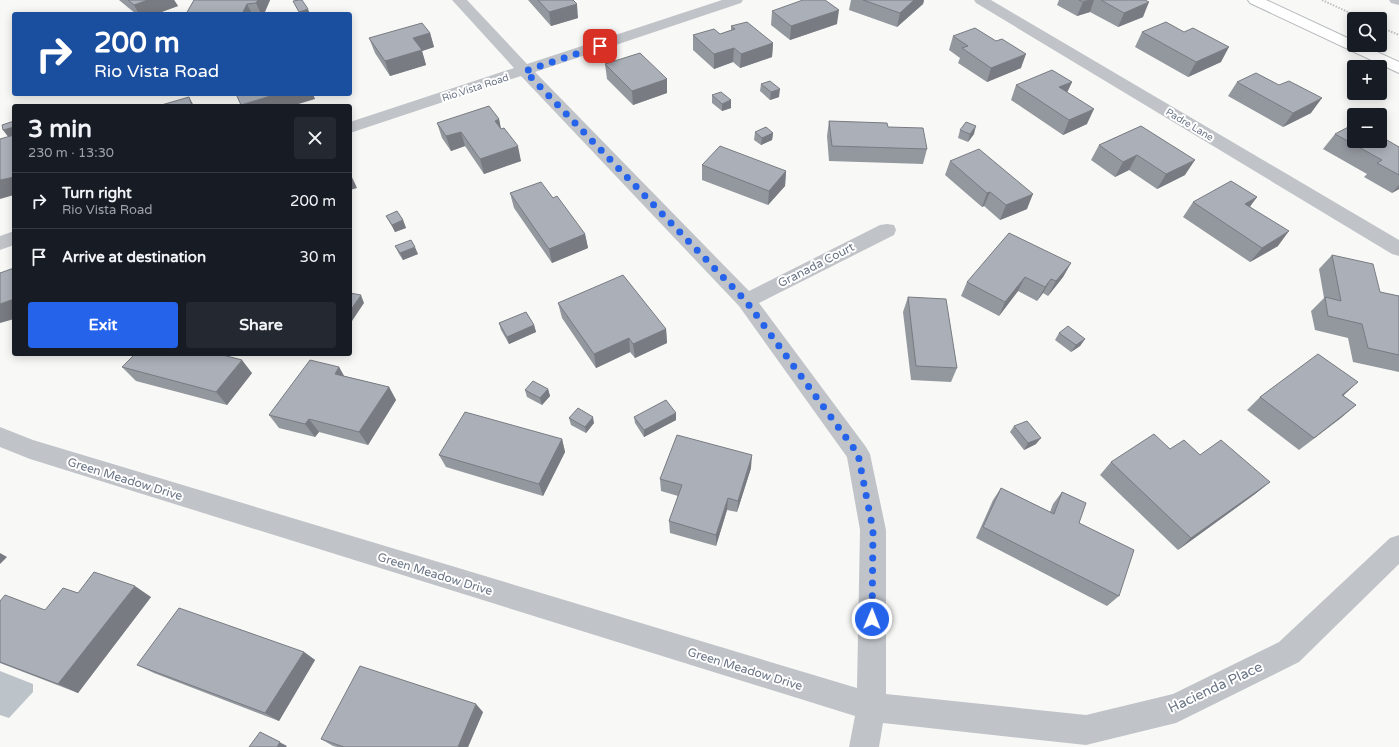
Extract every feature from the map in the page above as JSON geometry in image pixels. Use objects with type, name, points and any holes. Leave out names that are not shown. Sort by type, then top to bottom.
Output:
[{"type":"main road","points":[[1255,0],[1399,68]]},
{"type":"street","points":[[459,0],[525,71],[746,301],[858,454],[873,530],[871,708],[864,747]]},
{"type":"street","name":"Rio Vista Road","points":[[352,127],[736,0]]},
{"type":"street","name":"Padre Lane","points":[[981,0],[1399,249]]},
{"type":"street","name":"Granada Court","points":[[746,301],[887,230]]},
{"type":"street","points":[[0,242],[12,239]]},
{"type":"street","name":"Green Meadow Drive","points":[[0,437],[37,452],[871,708]]},
{"type":"street","name":"Hacienda Place","points":[[871,708],[1086,730],[1176,708],[1289,652],[1399,547]]},
{"type":"path","points":[[1322,0],[1348,12]]},
{"type":"path","points":[[1387,29],[1399,35]]},
{"type":"shaded area","points":[[0,671],[33,684],[33,692],[9,718],[0,715]]},
{"type":"building","points":[[128,0],[148,0],[134,5]]},
{"type":"building","points":[[194,0],[258,0],[256,3],[247,4],[243,12],[187,12]]},
{"type":"building","points":[[302,0],[308,9],[299,12],[293,1]]},
{"type":"building","points":[[538,0],[573,0],[577,4],[549,12]]},
{"type":"building","points":[[803,0],[825,0],[839,10],[791,26],[772,11]]},
{"type":"building","points":[[863,0],[914,0],[900,13]]},
{"type":"building","points":[[1101,0],[1145,0],[1149,2],[1124,13]]},
{"type":"building","points":[[747,22],[773,43],[741,54],[734,48],[714,54],[693,35],[714,29],[720,34],[735,29],[731,26]]},
{"type":"building","points":[[1166,22],[1184,32],[1193,28],[1229,47],[1196,62],[1142,32]]},
{"type":"building","points":[[422,23],[430,33],[413,38],[422,50],[385,61],[369,38]]},
{"type":"building","points":[[975,28],[996,41],[1002,39],[1026,54],[991,68],[962,48],[968,46],[953,36]]},
{"type":"building","points":[[640,53],[667,79],[632,91],[605,64]]},
{"type":"building","points":[[1052,70],[1072,82],[1059,87],[1094,109],[1069,120],[1016,85]]},
{"type":"building","points":[[1256,73],[1279,85],[1289,81],[1322,98],[1293,113],[1237,82]]},
{"type":"building","points":[[770,81],[780,89],[771,92],[761,84]]},
{"type":"building","points":[[721,92],[731,100],[722,104],[712,95]]},
{"type":"building","points":[[237,96],[270,96],[244,104],[241,104]]},
{"type":"building","points":[[189,97],[191,104],[165,104]]},
{"type":"building","points":[[489,106],[499,119],[495,121],[501,129],[504,128],[518,146],[480,159],[461,132],[446,136],[437,123]]},
{"type":"building","points":[[829,121],[887,123],[888,127],[923,128],[927,149],[832,146]]},
{"type":"building","points":[[12,122],[12,128],[3,130],[2,125]]},
{"type":"building","points":[[966,122],[976,126],[970,134],[960,130]]},
{"type":"building","points":[[1141,126],[1195,160],[1166,174],[1137,155],[1123,162],[1099,145]]},
{"type":"building","points":[[766,127],[773,133],[762,138],[755,132]]},
{"type":"building","points":[[1347,128],[1347,141],[1335,134]]},
{"type":"building","points":[[12,136],[12,177],[0,180],[0,139]]},
{"type":"building","points":[[1387,140],[1399,147],[1399,175],[1377,163],[1382,160],[1360,148],[1387,148]]},
{"type":"building","points":[[720,146],[786,171],[769,191],[702,165]]},
{"type":"building","points":[[979,149],[1033,194],[1006,205],[990,192],[987,193],[950,161]]},
{"type":"building","points":[[1231,181],[1257,197],[1245,204],[1289,231],[1262,248],[1193,202]]},
{"type":"building","points":[[541,182],[553,198],[557,196],[585,234],[549,249],[510,193]]},
{"type":"building","points":[[397,211],[403,220],[392,225],[386,216]]},
{"type":"building","points":[[1009,233],[1071,263],[1056,281],[1051,279],[1045,287],[1025,277],[1005,302],[967,282]]},
{"type":"building","points":[[411,240],[415,247],[400,253],[395,246]]},
{"type":"building","points":[[1332,255],[1373,264],[1380,292],[1399,296],[1399,355],[1368,348],[1362,324],[1328,316],[1325,297],[1341,301]]},
{"type":"building","points":[[12,269],[12,300],[0,304],[0,273]]},
{"type":"building","points":[[623,275],[666,329],[633,344],[629,338],[594,354],[558,303]]},
{"type":"building","points":[[352,293],[361,295],[352,308]]},
{"type":"building","points":[[908,297],[946,299],[957,368],[916,366]]},
{"type":"building","points":[[526,312],[534,325],[507,337],[499,323]]},
{"type":"building","points":[[1068,326],[1085,339],[1076,345],[1059,333]]},
{"type":"building","points":[[1318,354],[1358,382],[1342,395],[1356,405],[1314,438],[1260,397]]},
{"type":"building","points":[[133,356],[227,356],[242,360],[216,392],[122,367]]},
{"type":"building","points":[[310,360],[339,367],[335,374],[389,387],[359,432],[309,419],[305,424],[269,415]]},
{"type":"building","points":[[533,381],[548,389],[540,398],[525,390]]},
{"type":"building","points":[[666,400],[676,413],[644,430],[634,417]]},
{"type":"building","points":[[578,408],[593,417],[585,427],[569,418]]},
{"type":"building","points":[[465,412],[562,439],[539,484],[439,455]]},
{"type":"building","points":[[1027,421],[1041,438],[1028,443],[1014,426]]},
{"type":"building","points":[[1154,434],[1170,449],[1184,440],[1200,455],[1221,440],[1270,482],[1191,538],[1111,462]]},
{"type":"building","points":[[677,435],[752,455],[738,501],[728,498],[716,535],[669,521],[682,485],[660,479]]},
{"type":"building","points":[[1001,488],[1054,514],[1062,492],[1086,503],[1079,523],[1134,550],[1119,596],[983,527]]},
{"type":"building","points":[[94,572],[135,586],[58,684],[0,662],[0,601],[5,595],[45,610],[63,588],[78,593]]},
{"type":"building","points":[[179,608],[304,652],[265,713],[137,665]]},
{"type":"building","points":[[360,666],[476,704],[458,747],[344,747],[321,739]]},
{"type":"building","points":[[260,732],[280,742],[277,747],[249,747]]},
{"type":"route","points":[[600,46],[525,71],[746,301],[858,454],[873,530],[872,619]]}]
